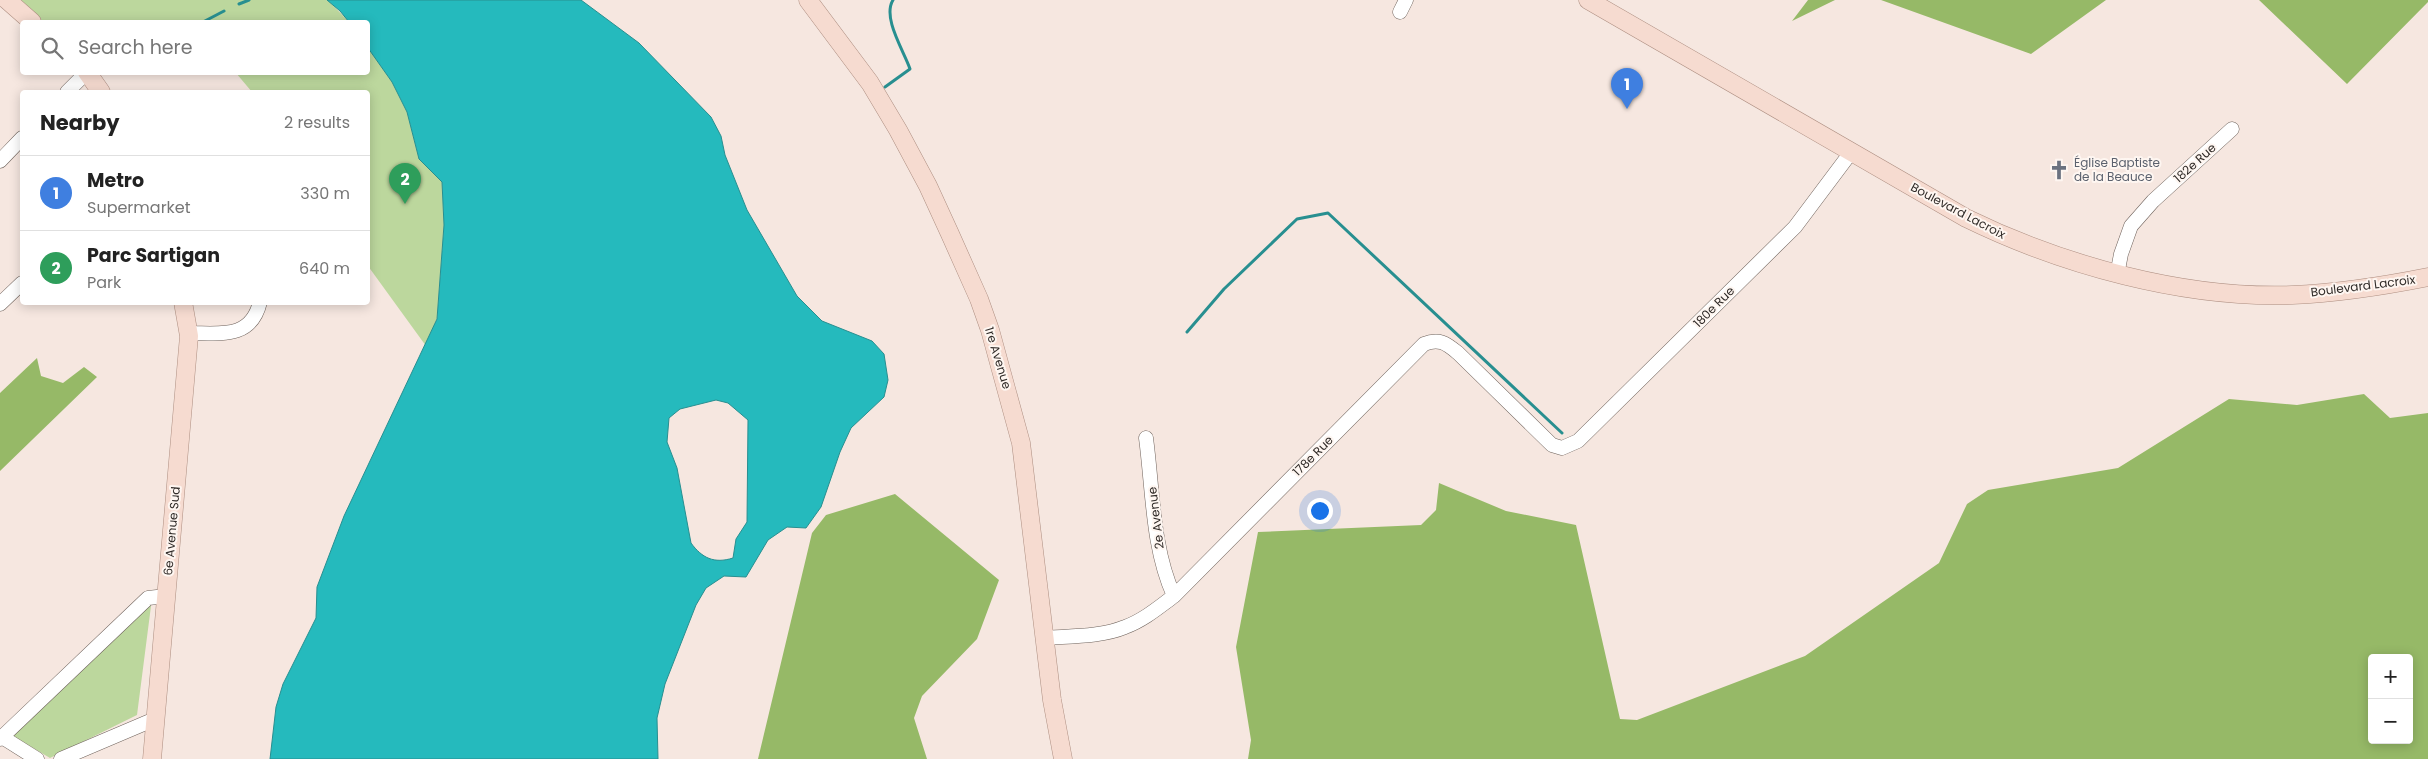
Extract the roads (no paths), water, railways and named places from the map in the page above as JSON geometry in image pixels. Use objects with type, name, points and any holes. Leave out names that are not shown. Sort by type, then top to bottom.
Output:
[{"type":"main road","points":[[6,0],[30,20]]},
{"type":"main road","name":"1re Avenue","points":[[808,0],[870,84],[898,130],[928,186],[979,299],[1008,392],[1020,443],[1052,700],[1063,759]]},
{"type":"main road","name":"Boulevard Lacroix","points":[[1588,0],[1966,218],[2006,238],[2117,274],[2220,291],[2290,295],[2341,292],[2428,277]]},
{"type":"main road","points":[[89,75],[100,90]]},
{"type":"main road","name":"6e Avenue Sud","points":[[152,759],[188,334],[183,305]]},
{"type":"street","points":[[69,90],[84,75]]},
{"type":"street","name":"182e Rue","points":[[2117,274],[2121,254],[2132,226],[2153,201],[2232,129]]},
{"type":"street","points":[[0,161],[20,140]]},
{"type":"street","name":"180e Rue","points":[[1562,448],[1578,441],[1795,227],[1852,151]]},
{"type":"street","points":[[0,304],[20,284]]},
{"type":"street","points":[[188,334],[217,335],[242,330],[256,316],[259,305]]},
{"type":"street","name":"178e Rue","points":[[1044,638],[1100,633],[1124,628],[1151,614],[1174,596],[1424,344],[1434,340],[1445,342],[1543,439],[1552,445],[1562,448]]},
{"type":"street","name":"2e Avenue","points":[[1146,438],[1161,554],[1165,575],[1174,596]]},
{"type":"street","points":[[37,759],[1,738],[143,602],[148,598],[166,596]]},
{"type":"street","points":[[61,759],[155,719]]},
{"type":"water","points":[[327,0],[581,0],[639,43],[711,117],[721,136],[725,155],[747,210],[797,296],[822,321],[872,341],[884,354],[888,380],[884,397],[851,428],[840,452],[821,507],[806,528],[787,527],[768,540],[746,577],[724,576],[706,588],[696,605],[665,684],[657,718],[658,759],[270,759],[276,707],[283,684],[316,618],[317,587],[344,516],[437,319],[444,225],[442,182],[419,159],[407,112],[392,82],[370,51],[370,20],[347,20]],"holes":[[[716,400],[728,403],[748,420],[747,522],[736,539],[733,558],[714,560],[704,556],[691,543],[677,468],[667,442],[669,418],[680,409]]]},
{"type":"waterway","points":[[239,4],[249,0]]},
{"type":"waterway","points":[[885,87],[910,69],[892,25],[890,7],[893,0]]},
{"type":"waterway","points":[[207,20],[224,11]]},
{"type":"waterway","points":[[1187,332],[1224,289],[1297,219],[1328,213],[1562,433]]},
{"type":"place","name":"Metro","points":[[1627,109]]},
{"type":"place","name":"Église Baptiste de la Beauce","points":[[2059,170]]},
{"type":"place","name":"Parc Sartigan","points":[[405,204]]}]
